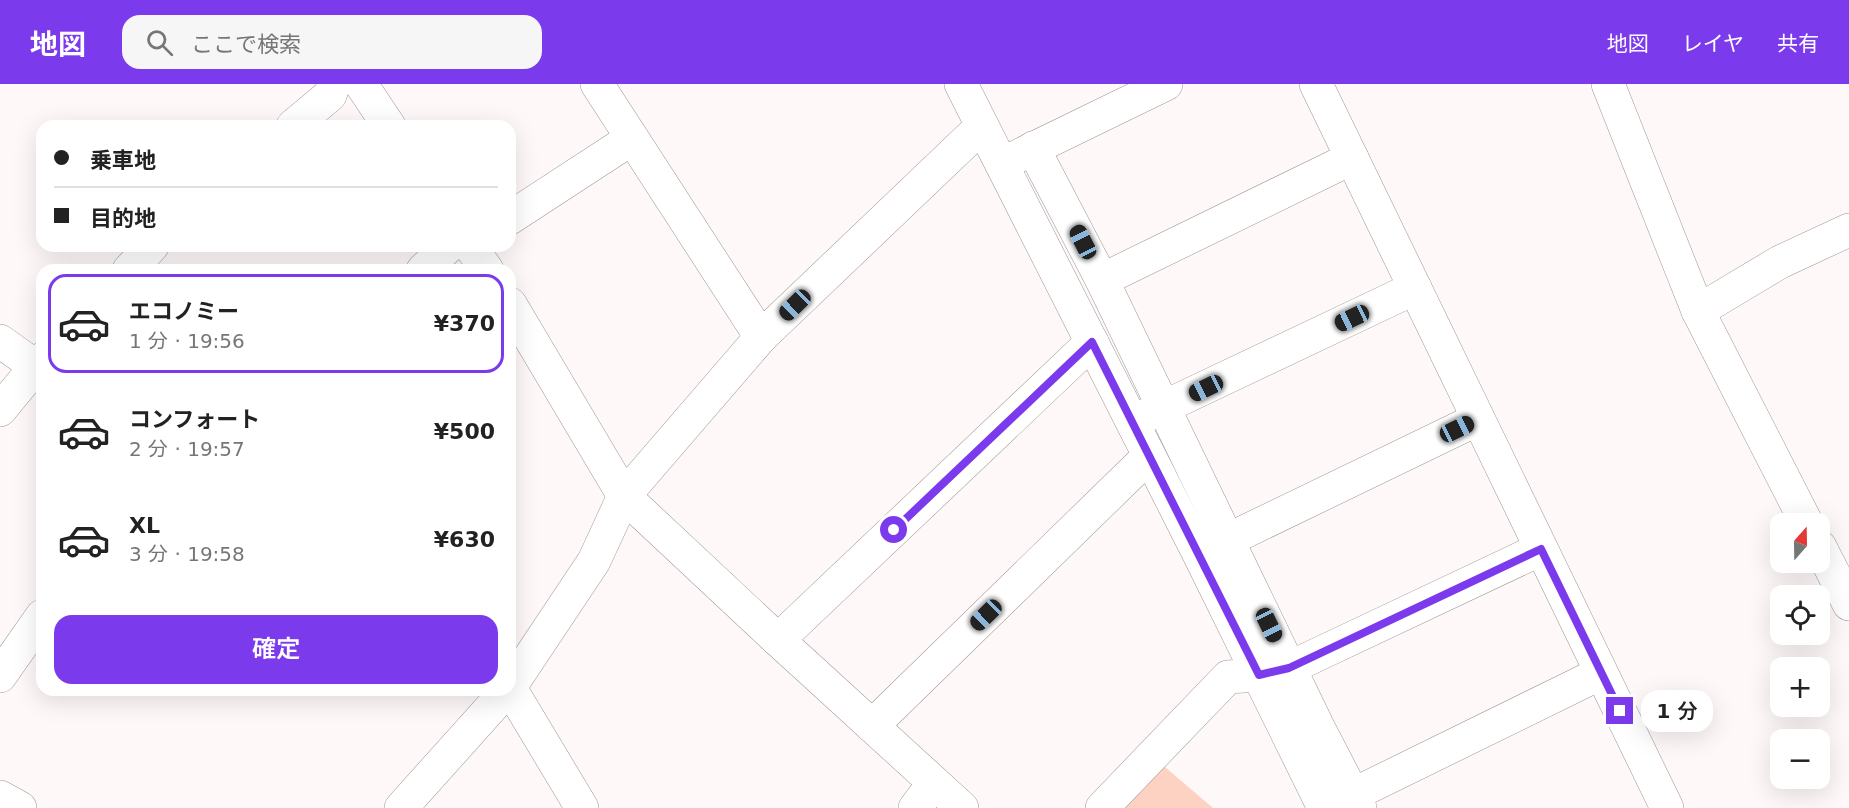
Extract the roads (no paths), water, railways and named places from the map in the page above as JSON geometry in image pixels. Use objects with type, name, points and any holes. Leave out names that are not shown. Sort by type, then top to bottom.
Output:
[{"type":"street","points":[[300,120],[330,95],[334,84]]},
{"type":"street","points":[[361,84],[385,120]]},
{"type":"street","points":[[597,84],[761,337]]},
{"type":"street","points":[[961,84],[1199,554],[1274,672],[1341,805],[1601,673]]},
{"type":"street","points":[[1001,164],[1166,84]]},
{"type":"street","points":[[1316,84],[1601,673],[1663,807]]},
{"type":"street","points":[[1608,84],[1698,311],[1802,513]]},
{"type":"street","points":[[516,678],[594,561],[624,496],[761,337],[982,126]]},
{"type":"street","points":[[516,214],[631,139]]},
{"type":"street","points":[[1034,148],[1102,280],[1227,539],[1274,672]]},
{"type":"street","points":[[1102,280],[1352,158]]},
{"type":"street","points":[[1698,311],[1780,262],[1849,230]]},
{"type":"street","points":[[135,264],[146,252]]},
{"type":"street","points":[[430,264],[442,252]]},
{"type":"street","points":[[1132,422],[1415,288]]},
{"type":"street","points":[[516,314],[624,496],[872,726],[924,796],[962,808]]},
{"type":"street","points":[[0,341],[36,364]]},
{"type":"street","points":[[778,640],[1092,342]]},
{"type":"street","points":[[0,410],[36,371]]},
{"type":"street","points":[[1199,554],[1478,419]]},
{"type":"street","points":[[872,726],[1149,456]]},
{"type":"street","points":[[1102,808],[1228,677],[1274,672],[1541,549]]},
{"type":"street","points":[[1830,567],[1849,604]]},
{"type":"street","points":[[0,676],[36,625]]},
{"type":"street","points":[[400,808],[502,696]]},
{"type":"street","points":[[514,696],[582,808]]},
{"type":"street","points":[[0,797],[20,808]]}]
